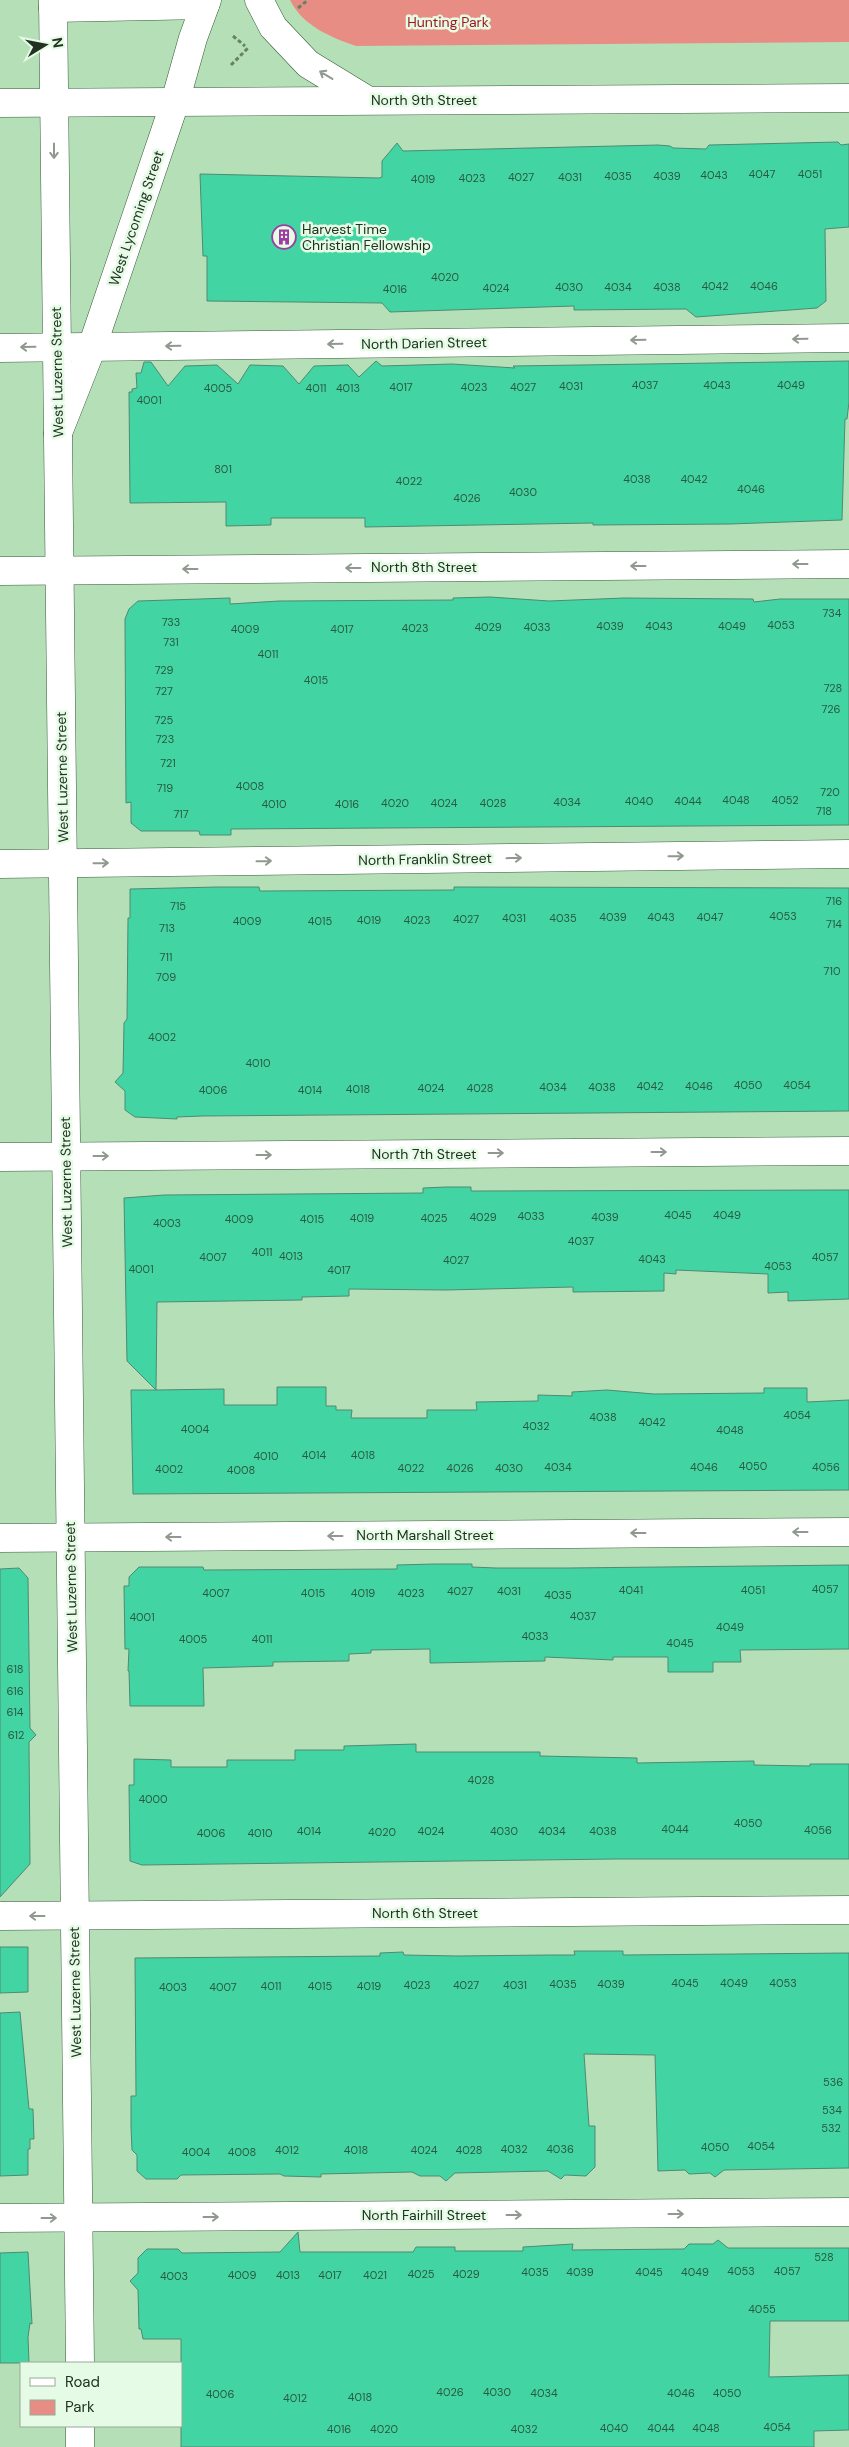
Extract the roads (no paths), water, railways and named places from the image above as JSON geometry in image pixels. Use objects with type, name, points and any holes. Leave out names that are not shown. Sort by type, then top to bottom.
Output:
[{"type":"street","points":[[259,0],[273,27],[308,64],[367,100]]},
{"type":"street","points":[[53,4],[206,2]]},
{"type":"street","name":"West Lycoming Street","points":[[58,433],[92,347],[175,102],[193,38],[206,2]]},
{"type":"street","name":"West Luzerne Street","points":[[53,4],[80,2362]]},
{"type":"street","name":"North 9th Street","points":[[0,102],[849,98]]},
{"type":"street","name":"North Darien Street","points":[[0,348],[849,338]]},
{"type":"street","name":"North 8th Street","points":[[0,571],[849,564]]},
{"type":"street","name":"North Franklin Street","points":[[0,864],[849,854]]},
{"type":"street","name":"North 7th Street","points":[[0,1157],[849,1151]]},
{"type":"street","name":"North Marshall Street","points":[[0,1538],[849,1532]]},
{"type":"street","name":"North 6th Street","points":[[0,1916],[849,1910]]},
{"type":"street","name":"North Fairhill Street","points":[[0,2218],[849,2212]]},
{"type":"street","points":[[80,2427],[80,2447]]},
{"type":"place","name":"Harvest Time Christian Fellowship","points":[[284,237]]},
{"type":"park label","name":"Hunting Park","points":[[448,22]]}]
